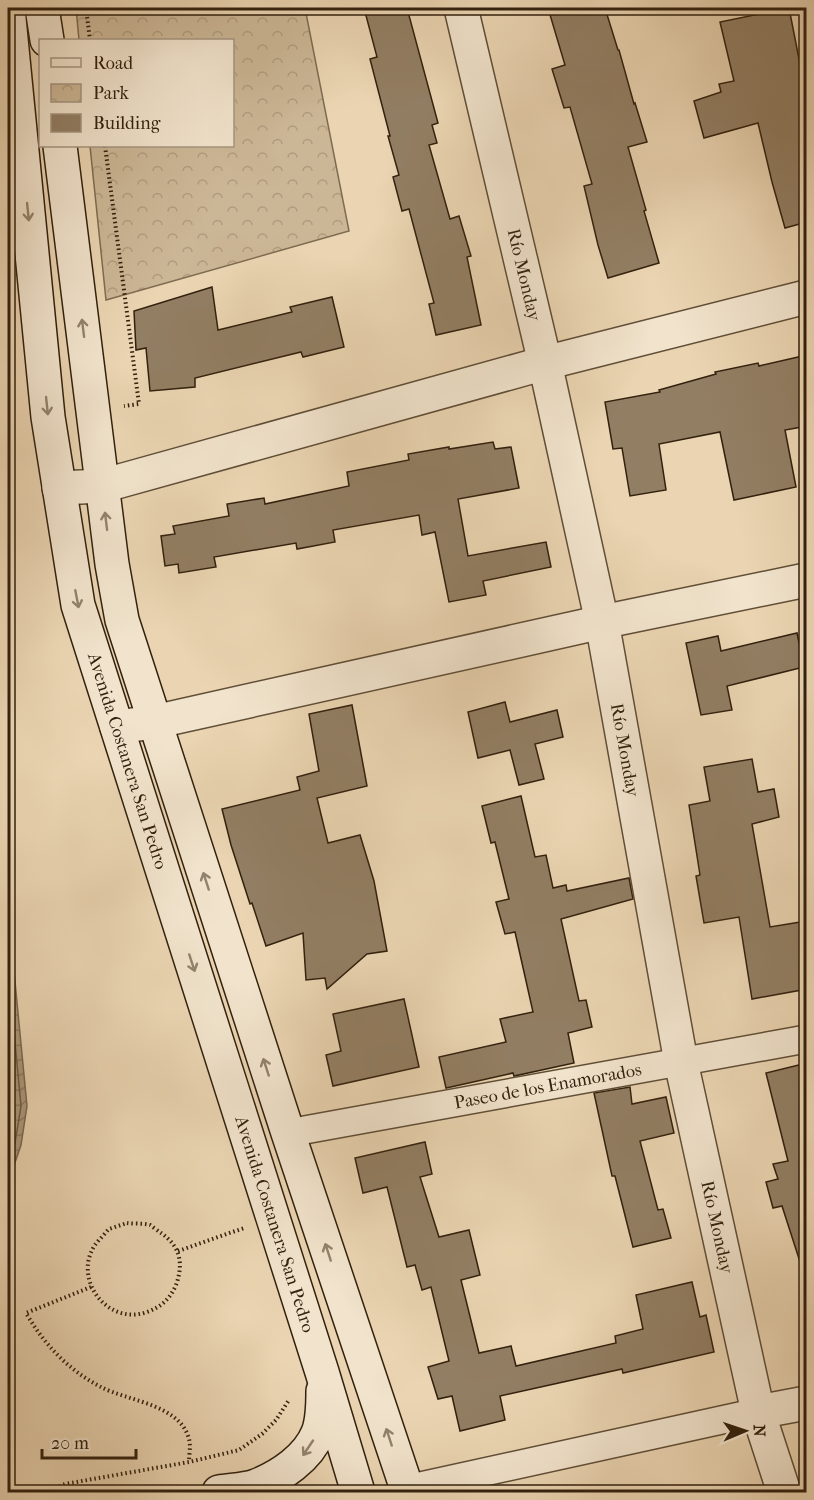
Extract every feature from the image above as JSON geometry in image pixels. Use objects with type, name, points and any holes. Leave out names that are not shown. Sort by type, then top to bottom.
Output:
[{"type":"main road","name":"Avenida Costanera San Pedro","points":[[8,8],[48,417],[78,605],[322,1371],[358,1492]]},
{"type":"main road","points":[[42,8],[46,39]]},
{"type":"main road","name":"Río Monday","points":[[462,8],[545,363],[602,622],[681,1062],[758,1412],[784,1492]]},
{"type":"main road","name":"Avenida Costanera San Pedro","points":[[60,147],[112,564],[122,620],[288,1132],[400,1491]]},
{"type":"main road","points":[[59,488],[102,486],[545,363],[807,297]]},
{"type":"main road","points":[[117,727],[154,722],[602,622],[807,580]]},
{"type":"main road","points":[[219,1492],[255,1486],[284,1472],[304,1455],[318,1432],[323,1404],[322,1371]]},
{"type":"main road","points":[[758,1412],[807,1403]]},
{"type":"street","name":"Paseo de los Enamorados","points":[[288,1132],[807,1039]]},
{"type":"street","points":[[400,1491],[758,1412]]},
{"type":"path","points":[[86,8],[90,39]]},
{"type":"path","points":[[105,147],[139,404]]},
{"type":"path","points":[[127,1223],[150,1225],[168,1238],[178,1251],[180,1275],[172,1295],[158,1308],[139,1315],[119,1313],[102,1303],[91,1287],[87,1266],[93,1246],[108,1230],[127,1223]]},
{"type":"path","points":[[178,1251],[249,1227]]},
{"type":"path","points":[[91,1287],[26,1313],[38,1333],[53,1351],[73,1369],[100,1387],[150,1404],[171,1415],[182,1424],[189,1439],[189,1462]]},
{"type":"path","points":[[47,1492],[65,1484],[189,1462],[239,1450],[262,1434],[276,1420],[294,1393]]},
{"type":"green space","points":[[76,8],[305,8],[349,231],[106,300],[90,147],[234,147],[234,39],[79,39]]},
{"type":"water","points":[[8,909],[27,1106],[21,1145],[8,1183]]},
{"type":"building","points":[[364,8],[407,8],[438,123],[432,125],[437,143],[429,145],[450,219],[459,216],[471,256],[467,257],[481,325],[436,335],[429,304],[434,303],[409,209],[402,211],[393,177],[399,175],[370,59],[377,57]]},
{"type":"building","points":[[548,8],[605,8],[647,142],[628,147],[659,263],[608,278],[584,186],[592,184],[570,107],[564,108],[552,69],[565,65]]},
{"type":"building","points":[[789,8],[800,64],[807,63],[807,222],[785,228],[758,123],[704,138],[694,101],[721,92],[719,84],[734,81],[720,22]]},
{"type":"building","points":[[212,287],[218,330],[292,312],[290,307],[332,297],[344,347],[303,357],[301,352],[195,378],[195,387],[150,391],[146,348],[136,350],[134,311]]},
{"type":"building","points":[[807,355],[807,426],[785,430],[796,487],[734,500],[720,432],[659,444],[666,490],[630,496],[622,448],[613,449],[605,402],[660,392],[659,390],[716,374],[715,372],[758,363],[759,366]]},
{"type":"building","points":[[493,442],[495,449],[511,447],[519,488],[458,499],[468,556],[546,542],[551,567],[483,581],[486,595],[449,602],[435,532],[422,535],[419,515],[333,530],[335,542],[297,549],[296,543],[214,557],[216,567],[179,573],[178,564],[165,566],[161,536],[175,534],[173,526],[229,516],[227,504],[264,498],[265,504],[349,486],[347,472],[409,460],[408,454]]},
{"type":"building","points":[[797,633],[804,667],[727,686],[732,710],[701,715],[686,643],[718,636],[721,651]]},
{"type":"building","points":[[505,702],[510,722],[557,710],[563,737],[535,744],[544,779],[519,785],[510,750],[478,758],[468,712]]},
{"type":"building","points":[[352,705],[367,786],[317,798],[328,843],[360,835],[374,881],[387,951],[367,954],[327,989],[325,978],[306,980],[303,933],[266,946],[231,845],[222,809],[300,790],[297,777],[319,771],[309,714]]},
{"type":"building","points":[[752,759],[758,792],[774,789],[779,817],[752,824],[770,927],[807,921],[807,989],[752,999],[739,917],[704,923],[696,876],[700,875],[689,805],[710,801],[704,767]]},
{"type":"building","points":[[521,796],[535,857],[546,855],[553,888],[566,885],[567,891],[629,878],[633,899],[561,919],[579,1001],[586,1000],[592,1027],[568,1033],[574,1063],[514,1076],[513,1073],[446,1088],[439,1057],[506,1042],[500,1019],[533,1012],[515,932],[505,934],[496,902],[509,899],[495,842],[491,843],[482,806]]},
{"type":"building","points":[[404,999],[419,1067],[333,1086],[326,1055],[341,1051],[333,1014]]},
{"type":"building","points":[[807,1063],[807,1264],[801,1265],[782,1206],[773,1208],[766,1182],[778,1179],[773,1164],[788,1161],[766,1073]]},
{"type":"building","points":[[630,1087],[632,1104],[666,1097],[674,1133],[640,1141],[658,1210],[663,1209],[671,1238],[633,1247],[615,1176],[612,1176],[594,1093]]},
{"type":"building","points":[[425,1142],[432,1174],[420,1177],[439,1237],[469,1230],[480,1275],[461,1280],[479,1353],[511,1346],[516,1366],[616,1343],[615,1336],[643,1329],[636,1295],[692,1282],[700,1317],[706,1315],[714,1352],[623,1373],[622,1369],[500,1396],[505,1420],[460,1431],[452,1396],[438,1399],[428,1367],[449,1361],[431,1287],[422,1290],[415,1265],[407,1267],[387,1187],[363,1193],[355,1158]]}]
